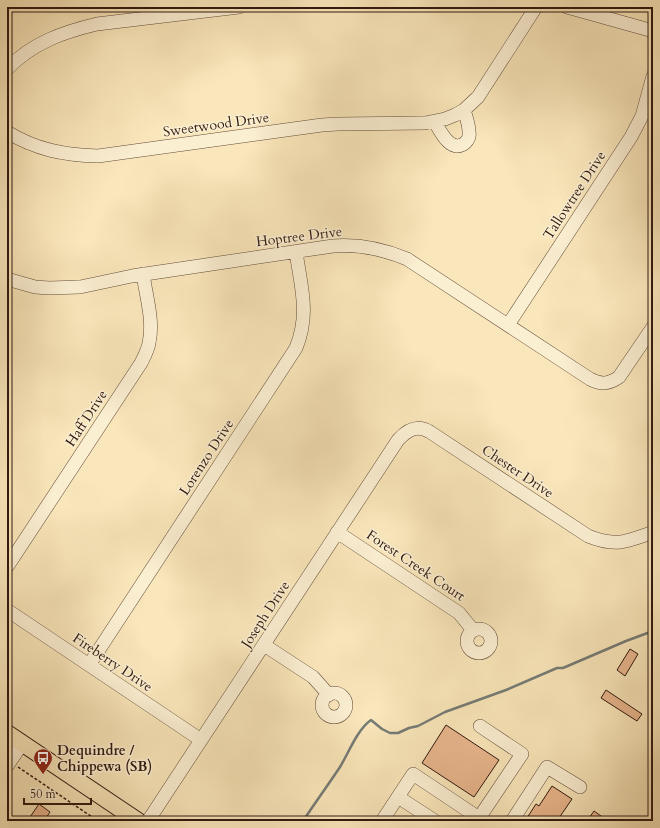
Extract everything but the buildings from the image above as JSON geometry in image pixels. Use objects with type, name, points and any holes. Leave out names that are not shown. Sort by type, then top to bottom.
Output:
[{"type":"main road","points":[[7,733],[138,821]]},
{"type":"street","points":[[7,69],[24,54],[38,45],[66,32],[97,24],[239,7]]},
{"type":"street","name":"Sweetwood Drive","points":[[7,132],[27,143],[51,151],[74,156],[98,156],[333,124],[435,122],[445,120],[464,110],[478,97],[536,7]]},
{"type":"street","points":[[567,7],[653,31]]},
{"type":"street","name":"Tallowtree Drive","points":[[508,325],[631,137],[642,116],[653,76]]},
{"type":"street","points":[[435,122],[449,143],[460,146],[465,143],[470,133],[464,110]]},
{"type":"street","name":"Hoptree Drive","points":[[7,279],[35,287],[65,288],[87,286],[143,274],[346,245],[374,248],[396,254],[418,266],[590,379],[595,382],[607,383],[614,381],[624,372],[653,327]]},
{"type":"street","name":"Lorenzo Drive","points":[[89,665],[296,348],[303,328],[304,316],[296,252]]},
{"type":"street","name":"Haff Drive","points":[[7,567],[141,363],[146,353],[149,344],[150,323],[143,274]]},
{"type":"street","name":"Joseph Drive","points":[[148,821],[398,440],[413,428]]},
{"type":"street","name":"Chester Drive","points":[[413,428],[419,428],[430,432],[579,532],[588,536],[606,542],[623,542],[653,532]]},
{"type":"street","name":"Forest Creek Court","points":[[337,532],[459,613],[473,630]]},
{"type":"street","name":"Fireberry Drive","points":[[7,610],[201,740]]},
{"type":"street","points":[[264,645],[313,677],[329,695]]},
{"type":"street","points":[[382,821],[413,774],[478,819],[522,754],[480,726]]},
{"type":"street","points":[[11,766],[22,744]]},
{"type":"street","points":[[512,821],[547,767],[580,787]]},
{"type":"street","points":[[398,797],[435,821]]},
{"type":"path","points":[[11,766],[98,821]]},
{"type":"waterway","points":[[303,821],[340,767],[357,735],[371,720],[382,729],[390,733],[398,733],[418,726],[445,712],[506,690],[557,668],[563,668],[653,631]]},
{"type":"place","name":"Dequindre / Chippewa (SB)","points":[[43,775]]}]
